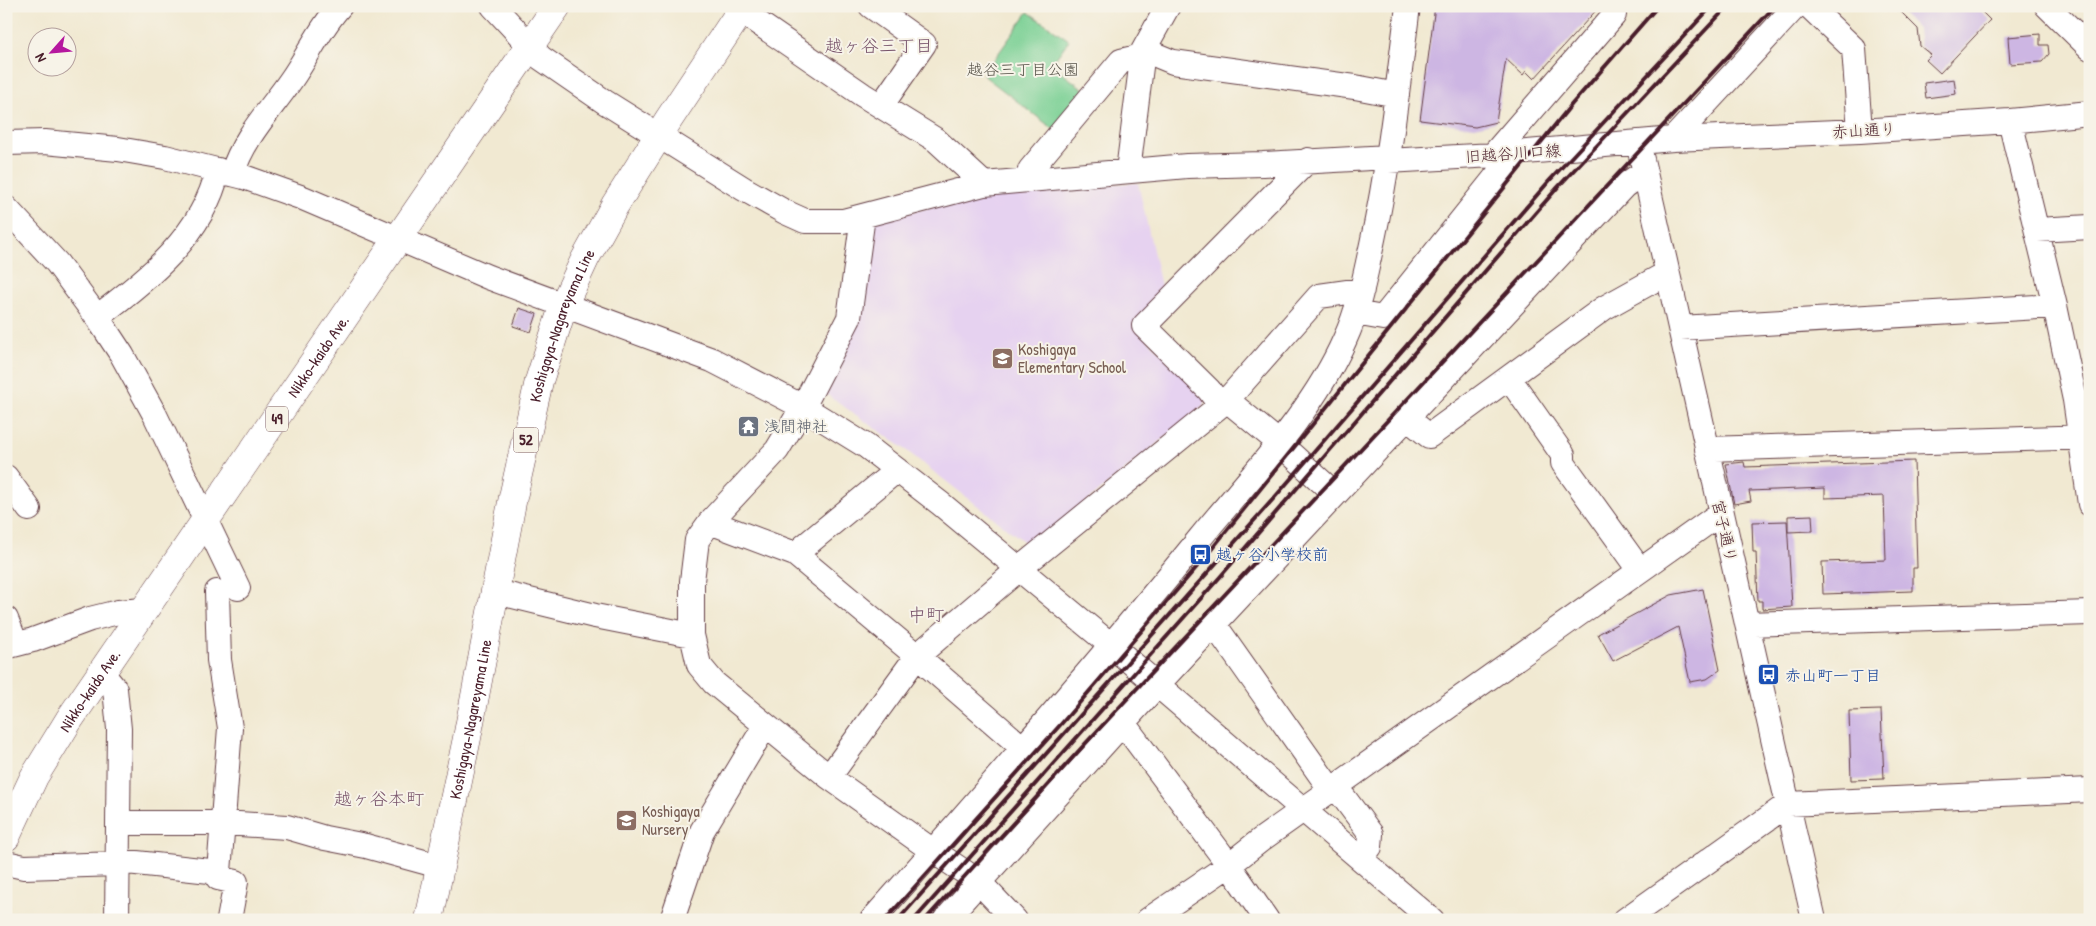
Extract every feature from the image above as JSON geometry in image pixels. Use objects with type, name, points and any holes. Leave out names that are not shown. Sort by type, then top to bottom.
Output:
[{"type":"main road","name":"Nikko-kaido Ave.","points":[[6,837],[34,777],[102,673],[557,6]]},
{"type":"main road","name":"Koshigaya-Nagareyama Line","points":[[429,920],[496,592],[513,497],[539,381],[564,304],[593,244],[659,136],[743,8]]},
{"type":"street","points":[[97,317],[160,266],[185,237],[214,187],[291,80],[329,18],[340,6]]},
{"type":"street","name":"旧越谷川口線","points":[[493,6],[541,58],[659,136],[744,189],[805,221],[843,221],[984,184],[1032,179],[1128,170],[1308,160],[1504,154],[1638,142]]},
{"type":"street","points":[[871,6],[924,44],[881,106]]},
{"type":"street","points":[[1128,170],[1143,53],[1168,6]]},
{"type":"street","points":[[872,920],[1024,749],[1112,646],[1278,442],[1307,404],[1331,366],[1346,338],[1362,290],[1388,159],[1408,6]]},
{"type":"street","points":[[1674,139],[1796,6]]},
{"type":"street","points":[[1809,6],[1854,49],[1860,131]]},
{"type":"street","points":[[2046,6],[2090,48]]},
{"type":"street","points":[[743,8],[881,106],[936,140],[984,184]]},
{"type":"street","points":[[1354,314],[1383,318],[1504,154],[1614,15]]},
{"type":"street","points":[[1032,179],[1030,170],[1122,61],[1143,53],[1173,62],[1355,87],[1396,95]]},
{"type":"street","name":"赤山通り","points":[[1638,142],[1860,131],[2010,121],[2090,113]]},
{"type":"street","points":[[2010,121],[2085,438],[2090,504]]},
{"type":"street","points":[[6,142],[45,142],[118,149],[165,157],[225,172],[303,198],[488,277],[712,360],[803,407],[866,446],[941,504],[1112,646],[1361,857],[1432,920]]},
{"type":"street","name":"宮子通り","points":[[1638,142],[1814,920]]},
{"type":"street","points":[[1308,160],[1144,326],[1209,390],[1278,442],[1335,494]]},
{"type":"street","points":[[945,920],[978,881],[1157,685],[1335,494],[1624,186],[1644,172]]},
{"type":"street","points":[[6,208],[57,263],[97,317],[122,355],[155,416],[206,521],[227,590],[220,660],[230,728],[224,823],[218,878],[236,882],[229,920]]},
{"type":"street","points":[[862,216],[849,318],[803,407],[777,450],[710,522],[697,540],[692,581],[692,635],[699,665],[709,677],[765,726],[829,777],[978,881],[1015,920]]},
{"type":"street","points":[[2037,230],[2090,227]]},
{"type":"street","points":[[1407,418],[1429,436],[1604,308],[1667,273]]},
{"type":"street","points":[[829,777],[918,656],[1019,569],[1224,403],[1319,296],[1362,290]]},
{"type":"street","points":[[1680,328],[2055,306]]},
{"type":"street","points":[[1509,378],[1563,455],[1563,463],[1640,570]]},
{"type":"street","points":[[1707,449],[2085,438]]},
{"type":"street","points":[[795,554],[897,470]]},
{"type":"street","points":[[6,478],[29,509]]},
{"type":"street","points":[[1148,920],[1229,865],[1304,809],[1721,514]]},
{"type":"street","points":[[710,522],[795,554],[918,656],[1024,749]]},
{"type":"street","points":[[496,592],[595,616],[692,635]]},
{"type":"street","points":[[6,619],[11,646],[118,612],[144,610]]},
{"type":"street","points":[[1747,624],[2090,612]]},
{"type":"street","points":[[1214,624],[1333,789],[1371,834],[1370,847],[1361,857]]},
{"type":"street","points":[[102,673],[115,689],[119,729],[117,920]]},
{"type":"street","points":[[1123,723],[1229,865],[1267,920]]},
{"type":"street","points":[[672,920],[702,831],[765,726]]},
{"type":"street","points":[[1625,920],[1788,804],[2090,790]]},
{"type":"street","points":[[119,823],[224,823],[287,827],[439,866]]},
{"type":"street","points":[[6,863],[24,866],[118,862],[219,872]]},
{"type":"shaded area","name":"Koshigaya Elementary School","points":[[1138,183],[1163,295],[1135,327],[1206,396],[1203,406],[1031,547],[898,444],[820,390],[870,222],[965,199],[1040,187]]},
{"type":"green space","name":"越谷三丁目公園","points":[[1028,12],[1069,40],[1051,65],[1089,93],[1057,132],[983,75]]},
{"type":"building","points":[[1435,6],[1600,6],[1534,79],[1526,71],[1523,75],[1506,59],[1496,122],[1475,127],[1420,120]]},
{"type":"building","points":[[1895,6],[1976,6],[1990,20],[1940,73],[1926,60],[1931,55],[1920,46],[1918,29]]},
{"type":"building","points":[[2040,34],[2040,45],[2048,45],[2049,54],[2042,62],[2010,64],[2008,37]]},
{"type":"building","points":[[1954,79],[1956,94],[1926,98],[1924,83]]},
{"type":"building","points":[[519,308],[537,314],[531,332],[513,326]]},
{"type":"building","points":[[1914,461],[1917,568],[1913,568],[1913,591],[1823,594],[1822,562],[1886,560],[1884,496],[1825,498],[1825,488],[1749,491],[1751,501],[1734,504],[1726,464],[1744,462],[1745,467]]},
{"type":"building","points":[[1812,515],[1813,531],[1788,532],[1788,516]]},
{"type":"building","points":[[1787,521],[1792,607],[1762,609],[1762,601],[1758,601],[1756,552],[1753,552],[1752,522]]},
{"type":"building","points":[[1703,589],[1720,670],[1707,679],[1690,682],[1678,627],[1613,661],[1598,634],[1671,595]]},
{"type":"building","points":[[1881,710],[1884,779],[1851,780],[1849,711]]},
{"type":"railway","points":[[885,920],[1062,723],[1202,561],[1572,104],[1658,6]]},
{"type":"railway","points":[[898,920],[1275,497],[1550,180],[1712,6]]},
{"type":"railway","points":[[914,920],[1220,577],[1558,187],[1728,6]]},
{"type":"railway","points":[[925,920],[1085,744],[1775,6]]},
{"type":"place","name":"Koshigaya Elementary School","points":[[1002,358]]},
{"type":"place","name":"浅間神社","points":[[748,426]]},
{"type":"place","name":"越ヶ谷小学校前","points":[[1200,554]]},
{"type":"place","name":"赤山町一丁目","points":[[1769,675]]},
{"type":"place","name":"Koshigaya Nursery","points":[[626,820]]},
{"type":"district","name":"越ヶ谷三丁目","points":[[879,46]]},
{"type":"district","name":"中町","points":[[926,615]]},
{"type":"district","name":"越ヶ谷本町","points":[[379,799]]}]
